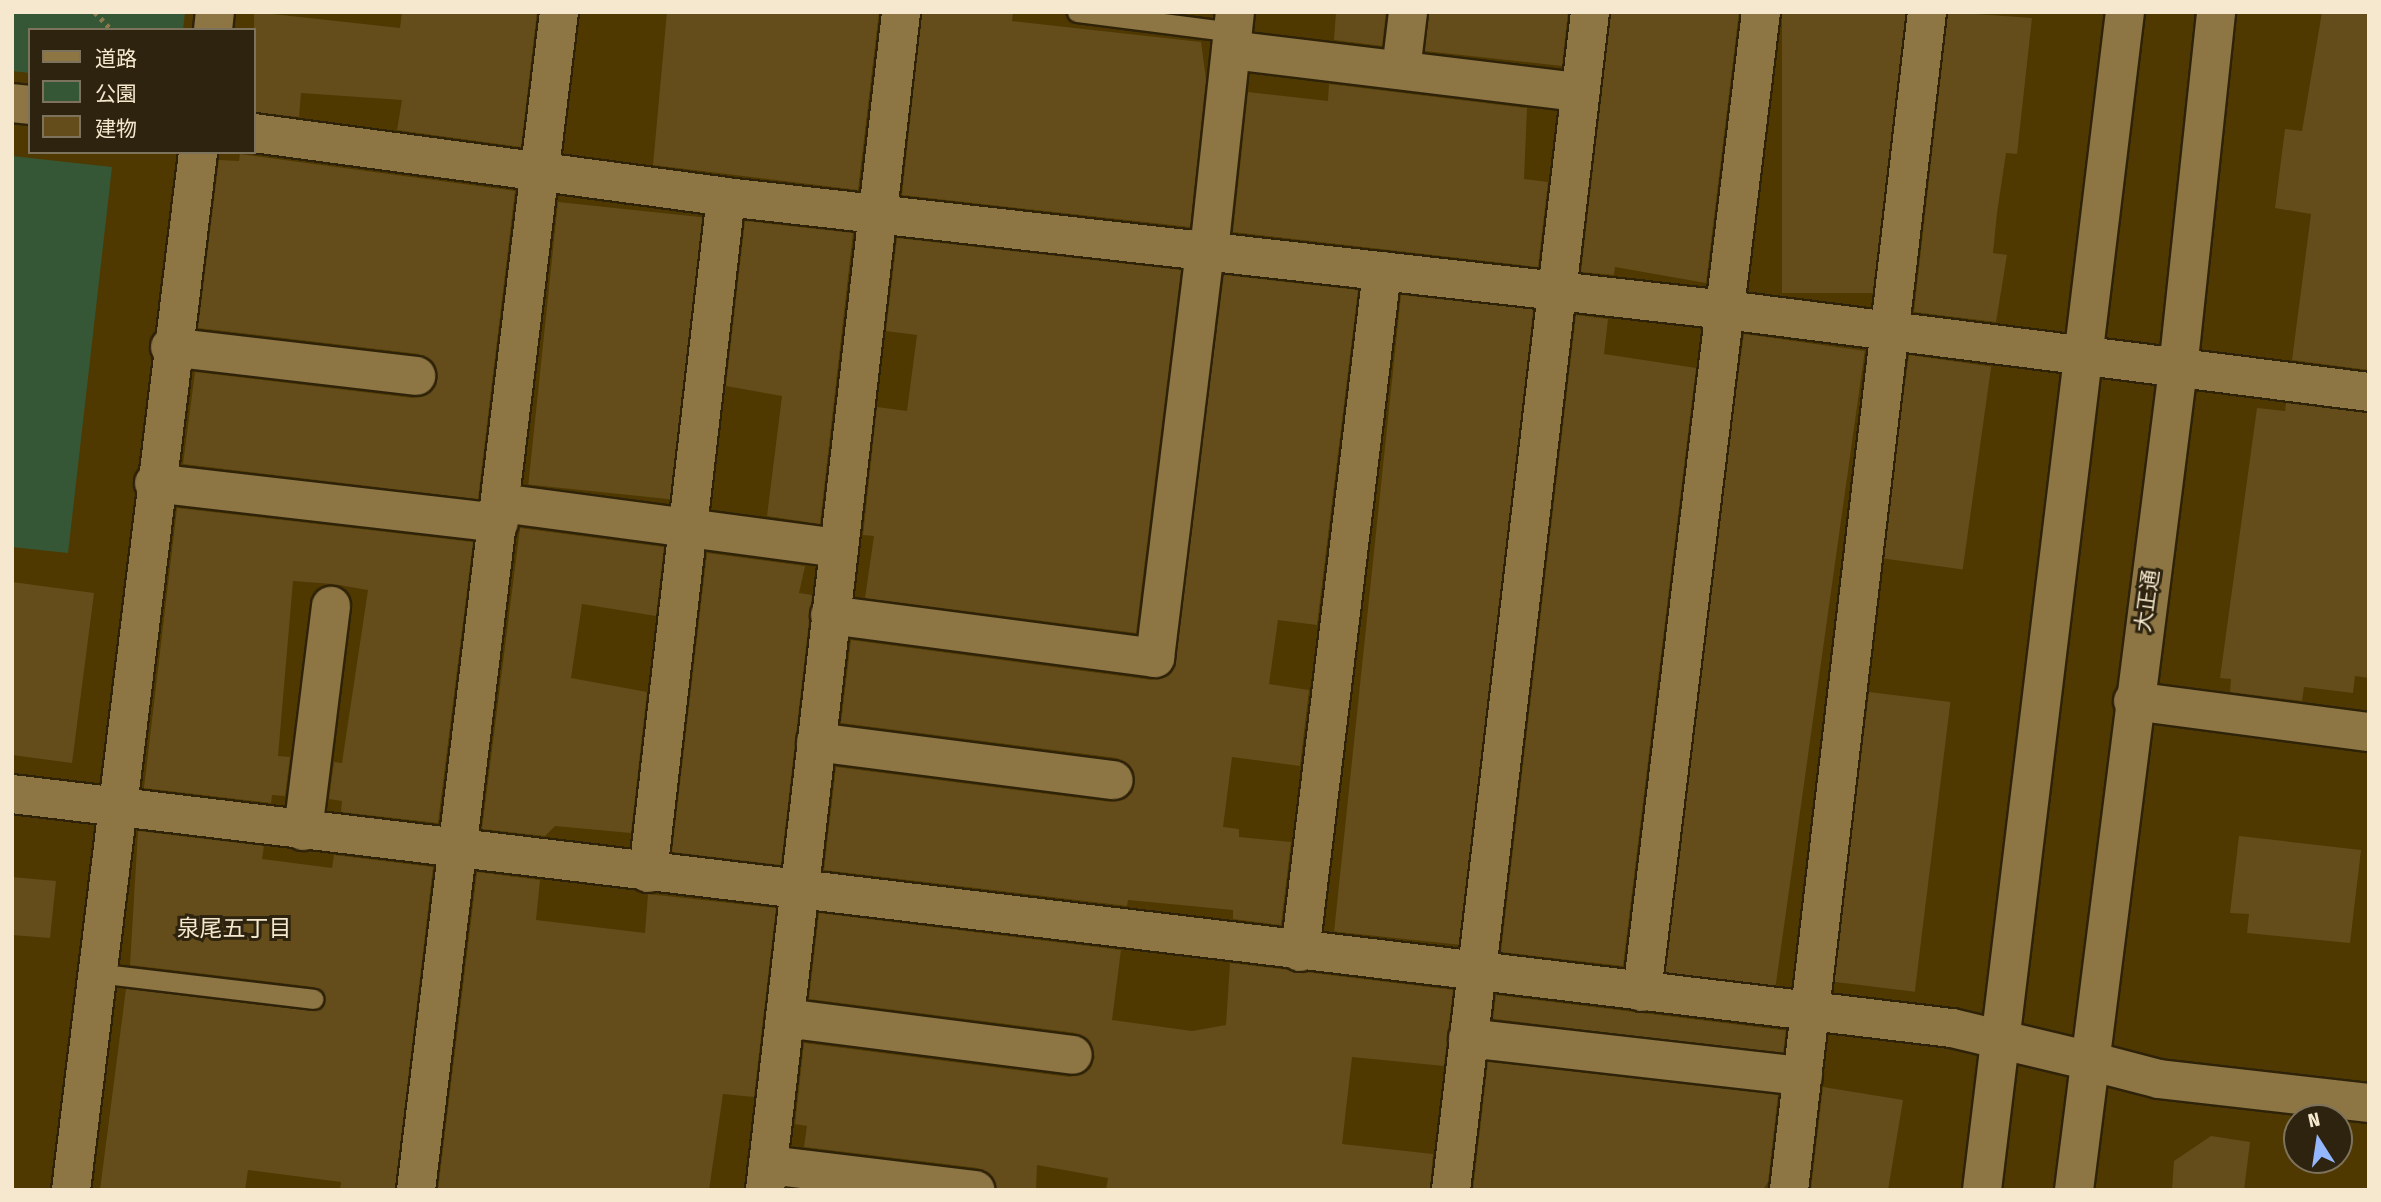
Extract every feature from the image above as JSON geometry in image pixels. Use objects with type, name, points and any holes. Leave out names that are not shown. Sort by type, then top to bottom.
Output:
[{"type":"street","points":[[416,1190],[542,173],[559,12]]},
{"type":"street","points":[[901,12],[766,1177],[975,1190]]},
{"type":"street","points":[[1401,71],[1408,12]]},
{"type":"street","points":[[1451,1190],[1590,12]]},
{"type":"street","points":[[1642,992],[1761,12]]},
{"type":"street","points":[[1789,1190],[1812,1011],[1887,332],[1927,12]]},
{"type":"street","points":[[1982,1190],[2125,12]]},
{"type":"street","name":"大正通","points":[[2074,1190],[2086,1060],[2178,369],[2216,12]]},
{"type":"street","points":[[830,615],[1155,658],[1233,31],[1401,71],[1580,92]]},
{"type":"street","points":[[256,134],[726,197],[1726,310],[2369,392]]},
{"type":"street","points":[[71,1190],[170,347],[198,154]]},
{"type":"street","points":[[648,873],[726,197]]},
{"type":"street","points":[[1300,952],[1382,271]]},
{"type":"street","points":[[170,347],[415,376]]},
{"type":"street","points":[[154,483],[688,528],[838,548]]},
{"type":"street","points":[[303,831],[331,606]]},
{"type":"street","points":[[2133,701],[2369,732]]},
{"type":"street","points":[[816,742],[1114,780]]},
{"type":"street","points":[[12,794],[1300,952],[1812,1011],[1999,1039],[2159,1079],[2369,1103]]},
{"type":"street","points":[[785,1018],[1073,1055]]},
{"type":"street","points":[[1468,1038],[1803,1076]]},
{"type":"lane","points":[[1077,12],[1233,31]]},
{"type":"lane","points":[[96,973],[313,999]]},
{"type":"path","points":[[95,12],[110,28]]},
{"type":"green space","points":[[12,12],[185,12],[183,28],[28,28],[28,73],[12,71]]},
{"type":"green space","points":[[12,156],[112,167],[68,553],[12,547]]},
{"type":"building","points":[[254,12],[400,28],[402,12],[537,12],[521,147],[397,130],[402,100],[301,93],[299,117],[256,112]]},
{"type":"building","points":[[667,12],[879,12],[858,190],[653,165]]},
{"type":"building","points":[[922,12],[1013,12],[1012,21],[1201,42],[1206,79],[1190,227],[902,195]]},
{"type":"building","points":[[1336,12],[1386,12],[1382,46],[1334,40]]},
{"type":"building","points":[[1429,12],[1568,12],[1562,66],[1425,51]]},
{"type":"building","points":[[1611,12],[1739,12],[1706,283],[1615,267],[1614,275],[1581,272]]},
{"type":"building","points":[[1782,12],[1905,12],[1905,293],[1782,293]]},
{"type":"building","points":[[1948,12],[2032,18],[2017,154],[2006,153],[1997,213],[1993,253],[2007,255],[1996,322],[1914,312]]},
{"type":"building","points":[[2322,12],[2369,14],[2369,370],[2292,360],[2311,214],[2275,208],[2285,129],[2302,131]]},
{"type":"building","points":[[1329,84],[1527,108],[1524,179],[1548,182],[1538,267],[1233,232],[1248,92],[1328,101]]},
{"type":"building","points":[[240,154],[515,191],[478,499],[183,464],[195,372],[413,398],[425,396],[438,379],[436,367],[419,354],[198,328],[219,160],[239,161]]},
{"type":"building","points":[[558,202],[702,217],[673,500],[528,484]]},
{"type":"building","points":[[745,221],[853,233],[820,524],[767,516],[782,396],[726,386]]},
{"type":"building","points":[[897,238],[1181,270],[1136,633],[865,598],[874,536],[863,535],[877,407],[907,411],[917,335],[886,331]]},
{"type":"building","points":[[1224,275],[1358,290],[1317,625],[1278,620],[1269,684],[1309,690],[1300,766],[1232,757],[1223,827],[1239,829],[1239,837],[1291,842],[1281,925],[1233,919],[1233,910],[1128,900],[1127,906],[824,870],[836,767],[1111,802],[1132,793],[1134,771],[1117,758],[841,723],[851,640],[1152,680],[1172,672]]},
{"type":"building","points":[[1401,295],[1533,309],[1466,945],[1334,931]]},
{"type":"building","points":[[1576,315],[1608,319],[1604,354],[1696,368],[1623,966],[1501,952]]},
{"type":"building","points":[[1744,334],[1865,351],[1775,988],[1655,971]]},
{"type":"building","points":[[1909,355],[1991,367],[1963,570],[1880,558]]},
{"type":"building","points":[[2286,403],[2369,413],[2369,678],[2355,676],[2353,693],[2304,687],[2302,701],[2230,692],[2231,679],[2220,678],[2257,408],[2285,411]]},
{"type":"building","points":[[177,508],[473,542],[438,823],[341,812],[342,801],[329,799],[334,762],[342,763],[368,590],[333,584],[293,581],[278,756],[290,757],[285,796],[272,795],[271,803],[144,788]]},
{"type":"building","points":[[520,528],[664,547],[656,616],[582,604],[571,678],[647,692],[631,833],[555,826],[545,836],[482,829]]},
{"type":"building","points":[[707,553],[805,566],[799,593],[812,595],[781,865],[672,852]]},
{"type":"building","points":[[12,582],[94,593],[72,763],[12,755]]},
{"type":"building","points":[[1869,692],[1950,702],[1915,992],[1833,982]]},
{"type":"building","points":[[138,831],[264,846],[262,859],[332,868],[334,855],[433,867],[395,1190],[340,1190],[341,1182],[248,1170],[245,1190],[100,1190],[126,989],[312,1011],[325,1000],[314,987],[130,965]]},
{"type":"building","points":[[2239,836],[2361,850],[2350,943],[2247,933],[2249,914],[2230,913]]},
{"type":"building","points":[[477,872],[540,880],[536,920],[645,933],[648,894],[776,908],[754,1097],[723,1094],[709,1190],[438,1190]]},
{"type":"building","points":[[12,877],[56,881],[50,938],[12,935]]},
{"type":"building","points":[[819,913],[1121,950],[1112,1020],[1192,1031],[1226,1025],[1230,963],[1453,990],[1444,1066],[1352,1057],[1342,1144],[1433,1154],[1430,1190],[1106,1190],[1108,1178],[1037,1165],[1036,1190],[996,1190],[989,1173],[978,1168],[804,1147],[807,1126],[795,1124],[804,1043],[1070,1077],[1090,1069],[1095,1057],[1087,1038],[1076,1033],[809,999]]},
{"type":"building","points":[[1496,995],[1786,1031],[1783,1054],[1493,1019]]},
{"type":"building","points":[[1488,1062],[1778,1095],[1768,1182],[1763,1190],[1473,1190]]},
{"type":"building","points":[[1823,1087],[1903,1100],[1888,1190],[1811,1189]]},
{"type":"building","points":[[2211,1136],[2250,1142],[2244,1190],[2172,1190],[2174,1161]]},
{"type":"district","name":"泉尾五丁目","points":[[234,928]]}]
